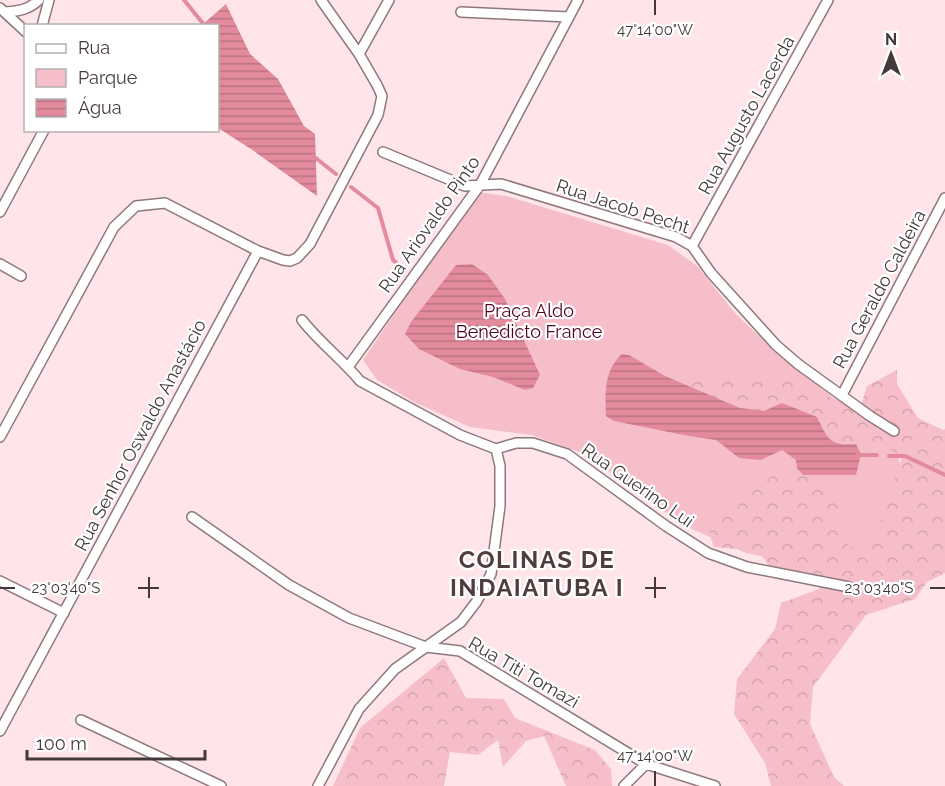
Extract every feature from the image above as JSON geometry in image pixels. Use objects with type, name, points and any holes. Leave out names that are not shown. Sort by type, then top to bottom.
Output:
[{"type":"street","points":[[2,10],[21,11],[32,7],[39,0]]},
{"type":"street","points":[[43,24],[49,0]]},
{"type":"street","points":[[0,437],[114,227],[136,206],[165,203],[258,251],[283,260],[290,261],[305,252],[378,115],[382,96],[359,54],[321,0]]},
{"type":"street","points":[[359,54],[389,0]]},
{"type":"street","name":"Rua Ariovaldo Pinto","points":[[348,367],[480,185],[579,0]]},
{"type":"street","name":"Rua Augusto Lacerda","points":[[692,246],[828,0]]},
{"type":"street","points":[[2,10],[24,30]]},
{"type":"street","points":[[461,12],[569,17]]},
{"type":"street","points":[[0,212],[43,132]]},
{"type":"street","name":"Rua Jacob Pecht","points":[[383,152],[465,186],[501,184],[676,237],[692,246],[711,273],[776,345],[798,364],[894,431]]},
{"type":"street","name":"Rua Geraldo Caldeira","points":[[842,395],[945,198]]},
{"type":"street","name":"Rua Senhor Oswaldo Anastácio","points":[[2,724],[258,251]]},
{"type":"street","points":[[0,264],[21,276]]},
{"type":"street","points":[[302,321],[360,381],[412,411],[460,435],[496,449],[500,466],[500,506],[490,574],[477,601],[461,622],[395,669],[359,709],[318,786]]},
{"type":"street","name":"Rua Guerino Lui","points":[[496,449],[516,443],[533,443],[567,454],[666,526],[708,553],[747,567],[849,587]]},
{"type":"street","name":"Rua Titi Tomazi","points":[[192,517],[289,585],[349,618],[426,647],[460,651],[646,764],[716,786]]},
{"type":"street","points":[[0,581],[64,613]]},
{"type":"street","points":[[81,720],[221,786]]},
{"type":"street","points":[[624,786],[646,764]]},
{"type":"green space","name":"Praça Aldo Benedicto France","points":[[477,192],[506,196],[668,245],[697,266],[735,313],[783,359],[839,402],[895,440],[901,471],[883,580],[746,553],[683,525],[585,454],[532,435],[470,427],[414,402],[377,380],[363,360]]},
{"type":"green space","points":[[897,370],[897,384],[918,418],[945,429],[945,573],[927,582],[915,599],[866,615],[813,687],[810,724],[834,777],[844,786],[771,786],[765,763],[734,714],[737,679],[775,629],[781,603],[819,589],[827,576],[776,575],[758,551],[714,547],[707,527],[785,466],[837,493],[846,543],[868,561],[902,457],[888,448],[822,449],[734,418],[668,382],[774,375],[860,409],[867,386]]},
{"type":"green space","points":[[444,658],[466,698],[504,699],[515,718],[595,750],[611,769],[612,786],[566,786],[544,736],[526,741],[503,767],[498,740],[478,755],[450,752],[444,786],[333,786],[360,728]]},
{"type":"water","points":[[226,4],[250,54],[278,79],[304,126],[315,134],[317,196],[219,129],[219,24],[203,24]]},
{"type":"water","points":[[472,264],[488,275],[505,299],[540,375],[533,388],[525,390],[493,377],[460,369],[419,349],[405,334],[411,322],[456,265]]},
{"type":"water","points":[[622,354],[629,355],[665,376],[740,408],[764,411],[782,403],[817,417],[830,440],[840,444],[856,444],[861,454],[856,475],[803,475],[797,468],[796,460],[782,450],[761,460],[739,458],[716,440],[614,421],[606,416],[606,391],[612,367]]},
{"type":"waterway","points":[[184,0],[203,24]]},
{"type":"waterway","points":[[313,156],[336,174]]},
{"type":"waterway","points":[[351,187],[378,208],[393,260],[402,268]]},
{"type":"waterway","points":[[857,455],[877,455]]},
{"type":"waterway","points":[[889,456],[905,456],[945,475]]},
{"type":"district","name":"COLINAS DE INDAIATUBA I","points":[[537,573]]}]
